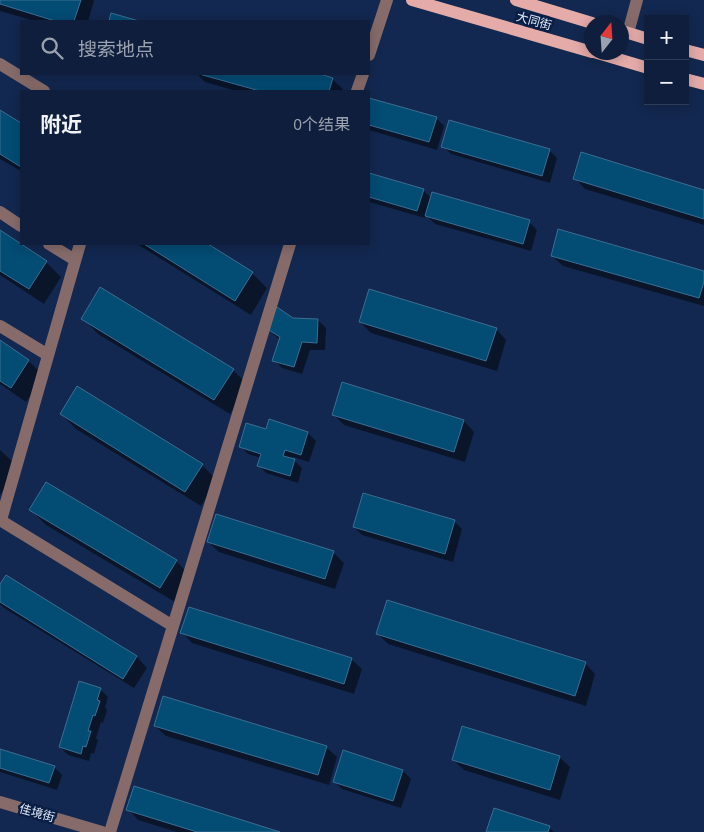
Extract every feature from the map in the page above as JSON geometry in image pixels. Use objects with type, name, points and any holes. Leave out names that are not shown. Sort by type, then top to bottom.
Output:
[{"type":"main road","name":"大同街","points":[[412,0],[584,49]]},
{"type":"main road","name":"大同街","points":[[516,0],[584,20]]},
{"type":"main road","points":[[629,33],[644,38]]},
{"type":"main road","points":[[689,51],[704,55]]},
{"type":"main road","name":"大同街","points":[[620,60],[644,67]]},
{"type":"main road","points":[[689,80],[704,84]]},
{"type":"street","points":[[370,52],[387,0]]},
{"type":"street","points":[[629,21],[637,0]]},
{"type":"street","points":[[0,64],[42,90]]},
{"type":"street","points":[[357,90],[362,75]]},
{"type":"street","points":[[0,212],[20,225]]},
{"type":"street","points":[[52,245],[75,260]]},
{"type":"street","points":[[80,245],[0,520],[172,626]]},
{"type":"street","points":[[110,832],[288,245]]},
{"type":"street","points":[[0,326],[48,355]]},
{"type":"street","name":"佳境街","points":[[0,802],[102,832]]},
{"type":"building","points":[[0,0],[81,0],[74,20],[52,20],[0,4]]},
{"type":"building","points":[[111,13],[136,20],[109,20]]},
{"type":"building","points":[[203,75],[323,75],[333,78],[329,90],[256,90]]},
{"type":"building","points":[[370,98],[437,117],[429,142],[370,125]]},
{"type":"building","points":[[0,110],[20,122],[20,166],[0,154]]},
{"type":"building","points":[[449,120],[550,149],[542,176],[441,147]]},
{"type":"building","points":[[581,152],[704,190],[704,219],[573,179]]},
{"type":"building","points":[[370,173],[424,189],[417,211],[370,197]]},
{"type":"building","points":[[432,192],[530,220],[523,244],[425,216]]},
{"type":"building","points":[[558,229],[704,271],[704,282],[699,298],[551,256]]},
{"type":"building","points":[[0,230],[20,245],[47,261],[29,289],[0,271]]},
{"type":"building","points":[[146,245],[210,245],[253,272],[235,301]]},
{"type":"building","points":[[100,287],[234,369],[214,400],[81,319]]},
{"type":"building","points":[[369,289],[497,328],[486,361],[359,322]]},
{"type":"building","points":[[277,307],[293,318],[318,319],[317,343],[302,342],[294,367],[272,361],[280,337],[264,327]]},
{"type":"building","points":[[0,340],[29,360],[11,388],[0,381]]},
{"type":"building","points":[[342,382],[464,420],[454,452],[332,415]]},
{"type":"building","points":[[77,386],[203,464],[185,492],[60,414]]},
{"type":"building","points":[[269,419],[308,432],[301,455],[285,450],[283,456],[295,459],[290,476],[257,466],[261,454],[239,447],[246,423],[266,429]]},
{"type":"building","points":[[46,482],[177,560],[160,588],[29,510]]},
{"type":"building","points":[[363,493],[455,520],[445,554],[353,527]]},
{"type":"building","points":[[216,514],[334,551],[325,579],[207,542]]},
{"type":"building","points":[[6,575],[137,656],[123,679],[0,602],[0,584]]},
{"type":"building","points":[[387,600],[586,662],[575,696],[376,634]]},
{"type":"building","points":[[189,607],[352,658],[344,684],[180,633]]},
{"type":"building","points":[[79,681],[101,688],[97,700],[100,701],[88,731],[91,731],[86,747],[83,746],[81,754],[59,747]]},
{"type":"building","points":[[163,696],[327,746],[318,775],[154,726]]},
{"type":"building","points":[[462,726],[560,756],[550,790],[452,760]]},
{"type":"building","points":[[0,749],[55,766],[49,783],[0,768]]},
{"type":"building","points":[[343,750],[403,770],[393,801],[333,782]]},
{"type":"building","points":[[134,786],[280,832],[197,832],[126,810]]},
{"type":"building","points":[[494,808],[550,826],[548,832],[486,832]]}]
